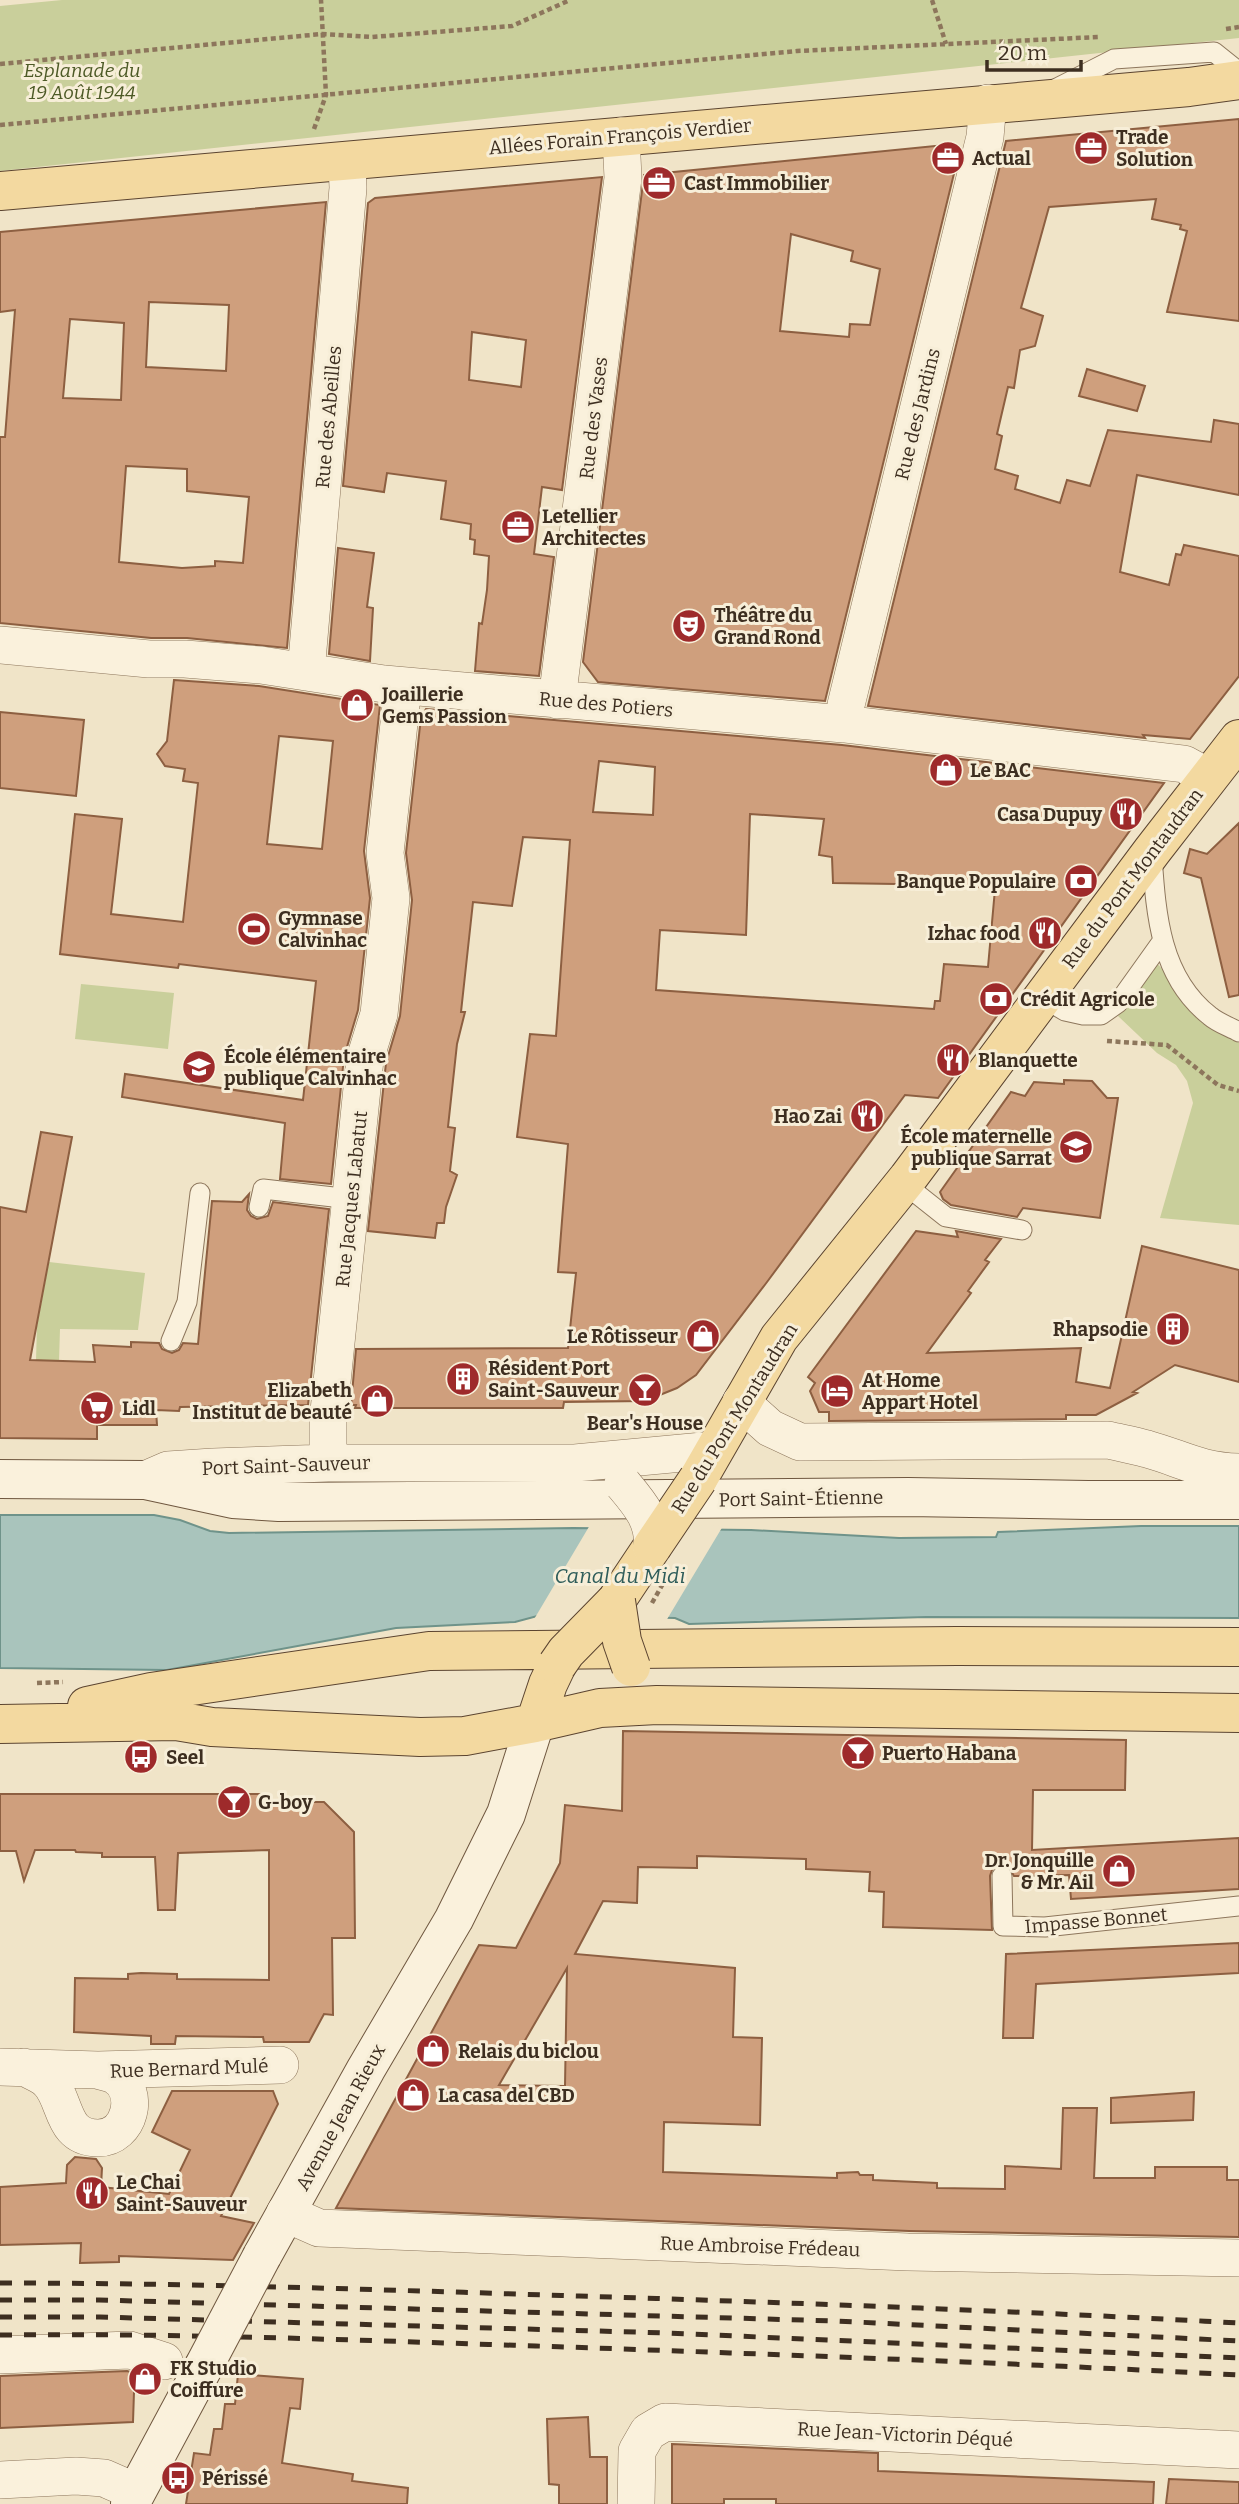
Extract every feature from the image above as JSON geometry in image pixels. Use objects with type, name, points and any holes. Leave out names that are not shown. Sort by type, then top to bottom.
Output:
[{"type":"main road","name":"Allées Forain François Verdier","points":[[0,191],[1189,87],[1239,80]]},
{"type":"main road","name":"Rue du Pont Montaudran","points":[[535,1723],[557,1665],[566,1652],[616,1601],[706,1465],[779,1339],[908,1178],[1239,739]]},
{"type":"main road","name":"Port Saint-Sauveur","points":[[0,1479],[145,1480]]},
{"type":"main road","name":"Port Saint-Étienne","points":[[145,1480],[233,1499],[279,1502],[908,1497],[1239,1500]]},
{"type":"main road","points":[[616,1601],[622,1641],[631,1667],[657,1705]]},
{"type":"main road","points":[[17,1723],[151,1692],[429,1650],[1239,1647]]},
{"type":"main road","points":[[17,1723],[176,1721],[212,1727],[420,1737],[466,1736],[600,1708],[657,1705],[1239,1713]]},
{"type":"main road","name":"Avenue Jean Rieux","points":[[133,2498],[285,2213],[454,1919],[506,1814],[535,1723]]},
{"type":"main road","points":[[0,1746],[179,1741],[212,1727]]},
{"type":"street","name":"Rue des Jardins","points":[[844,724],[849,692],[982,150],[988,103]]},
{"type":"street","name":"Rue des Vases","points":[[557,700],[623,178],[621,136]]},
{"type":"street","name":"Rue des Abeilles","points":[[306,672],[348,188],[347,162]]},
{"type":"street","name":"Rue des Potiers","points":[[0,645],[149,659],[236,663],[403,686],[844,724],[1184,764],[1208,777]]},
{"type":"street","name":"Rue Jacques Labatut","points":[[328,1463],[328,1421],[365,1059],[379,1014],[390,898],[385,853],[403,686]]},
{"type":"street","points":[[741,1402],[769,1428],[800,1443],[1108,1440],[1148,1449],[1198,1467],[1239,1472]]},
{"type":"street","name":"Port Saint-Sauveur","points":[[145,1480],[168,1469],[328,1463],[706,1465]]},
{"type":"street","name":"Port Saint-Sauveur","points":[[575,1463],[597,1467],[623,1484],[640,1504],[650,1522],[652,1546]]},
{"type":"street","name":"Rue Bernard Mulé","points":[[12,2067],[98,2070],[280,2065]]},
{"type":"street","name":"Rue Bernard Mulé","points":[[12,2067],[49,2081],[70,2125],[83,2136],[100,2138],[115,2132],[127,2120],[131,2104],[126,2087],[114,2075],[98,2070]]},
{"type":"street","name":"Rue Ambroise Frédeau","points":[[285,2213],[319,2228],[908,2252],[1239,2258]]},
{"type":"street","points":[[0,2355],[130,2350],[164,2361]]},
{"type":"street","name":"Rue Jean-Victorin Déqué","points":[[636,2504],[637,2451],[648,2432],[665,2422],[1239,2450]]},
{"type":"street","points":[[0,2480],[76,2476],[104,2478],[133,2498]]},
{"type":"lane","points":[[1034,99],[1114,59],[1214,52],[1239,72]]},
{"type":"lane","points":[[1152,851],[1157,920],[1168,957],[1183,988],[1210,1017],[1239,1032]]},
{"type":"lane","points":[[1043,998],[1065,1011],[1101,1015],[1118,1003],[1163,940]]},
{"type":"lane","points":[[908,1178],[917,1194],[946,1217],[1022,1230]]},
{"type":"lane","points":[[259,1207],[263,1189],[351,1199]]},
{"type":"lane","points":[[171,1341],[187,1302],[200,1193]]},
{"type":"lane","name":"Impasse Bonnet","points":[[1002,1876],[1003,1926],[1045,1927],[1239,1906]]},
{"type":"path","points":[[314,129],[326,95],[321,0]]},
{"type":"path","points":[[0,64],[322,34],[372,37],[512,26],[570,0]]},
{"type":"path","points":[[932,0],[946,44]]},
{"type":"path","points":[[1224,30],[1239,27]]},
{"type":"path","points":[[0,125],[797,51],[1106,37]]},
{"type":"path","points":[[1102,1040],[1167,1045],[1218,1085],[1239,1091]]},
{"type":"green space","name":"Esplanade du 19 Août 1944","points":[[62,0],[1239,0],[1239,38],[0,171],[0,6]]},
{"type":"green space","points":[[1157,963],[1212,1028],[1239,1043],[1239,1225],[1160,1218],[1193,1103],[1187,1081],[1176,1065],[1157,1053],[1118,1016]]},
{"type":"green space","points":[[81,984],[174,993],[168,1049],[75,1039]]},
{"type":"green space","points":[[49,1262],[145,1273],[138,1330],[60,1329],[59,1361],[36,1360],[37,1326]]},
{"type":"water","name":"Canal du Midi","points":[[0,1515],[154,1515],[180,1520],[210,1531],[229,1533],[573,1528],[751,1530],[899,1538],[996,1537],[998,1532],[1141,1526],[1239,1526],[1239,1618],[926,1617],[689,1624],[675,1618],[541,1615],[515,1622],[396,1628],[167,1670],[0,1668]]},
{"type":"pier","points":[[590,1525],[723,1526],[666,1621],[533,1621]]},
{"type":"building","points":[[1239,119],[1239,321],[1167,312],[1187,231],[1180,229],[1181,225],[1152,219],[1156,199],[1049,207],[1021,308],[1043,316],[1035,346],[1020,350],[1014,388],[1008,387],[997,434],[1002,436],[995,469],[1018,476],[1015,489],[1060,503],[1067,480],[1090,486],[1108,430],[1211,442],[1214,420],[1239,424],[1239,495],[1137,475],[1120,572],[1169,585],[1176,554],[1181,555],[1184,545],[1239,556],[1239,676],[1190,739],[1143,735],[1145,738],[868,706],[1006,141]]},
{"type":"building","points":[[955,144],[960,149],[825,701],[598,682],[583,662],[644,175]],"holes":[[[791,234],[853,251],[851,261],[880,269],[870,325],[850,324],[849,337],[780,331]]]},
{"type":"building","points":[[602,177],[562,490],[542,487],[534,554],[554,557],[539,676],[475,671],[479,623],[482,624],[487,590],[489,556],[474,554],[475,540],[470,539],[471,524],[441,519],[446,481],[387,473],[384,492],[343,486],[368,203],[375,198]],"holes":[[[472,332],[526,340],[521,387],[469,380]]]},
{"type":"building","points":[[326,202],[287,648],[0,623],[0,437],[5,437],[15,310],[0,312],[0,232]],"holes":[[[149,302],[229,305],[226,371],[146,367]],[[70,319],[124,323],[121,400],[63,398]],[[126,466],[187,469],[187,491],[249,497],[243,563],[215,561],[215,566],[182,568],[119,562]]]},
{"type":"building","points":[[1087,369],[1145,386],[1137,411],[1079,396]]},
{"type":"building","points":[[338,548],[374,553],[367,607],[373,608],[370,661],[329,654]]},
{"type":"building","points":[[174,680],[259,686],[380,705],[364,851],[370,898],[358,1010],[344,1057],[331,1184],[280,1179],[285,1123],[122,1097],[125,1074],[303,1100],[316,981],[179,964],[178,968],[60,954],[75,814],[122,819],[111,914],[183,922],[198,783],[183,781],[185,769],[165,766],[157,754],[167,741]],"holes":[[[279,736],[333,741],[322,849],[267,844]]]},
{"type":"building","points":[[426,709],[842,745],[1164,783],[938,1098],[905,1095],[696,1375],[677,1388],[645,1401],[564,1402],[563,1408],[355,1408],[356,1405],[351,1405],[356,1349],[568,1348],[576,1273],[558,1272],[568,1144],[517,1137],[530,1034],[556,1036],[570,840],[523,837],[512,906],[473,902],[461,1012],[465,1012],[457,1044],[448,1127],[455,1128],[450,1171],[457,1175],[446,1207],[444,1223],[437,1223],[435,1238],[368,1231],[386,1063],[400,1016],[412,900],[406,853],[421,717]],"holes":[[[599,761],[655,767],[653,815],[593,812]],[[750,814],[824,819],[819,855],[832,857],[833,883],[960,885],[995,889],[988,967],[944,964],[940,1001],[935,1001],[934,1009],[656,990],[660,930],[746,935]]]},
{"type":"building","points":[[0,712],[84,720],[76,796],[0,788]]},
{"type":"building","points":[[1239,823],[1239,995],[1229,997],[1201,878],[1184,873],[1190,849],[1207,854]]},
{"type":"building","points":[[1064,1080],[1092,1081],[1107,1098],[1118,1098],[1100,1218],[1023,1208],[1017,1217],[951,1205],[943,1199],[940,1192],[1011,1092],[1025,1096],[1034,1082],[1064,1084]]},
{"type":"building","points":[[41,1132],[72,1137],[30,1360],[95,1362],[93,1345],[131,1347],[131,1342],[159,1343],[162,1349],[172,1353],[179,1350],[183,1343],[198,1344],[212,1201],[242,1202],[249,1194],[247,1210],[257,1219],[268,1216],[273,1202],[329,1209],[308,1405],[180,1407],[179,1411],[156,1410],[157,1425],[97,1425],[97,1439],[0,1438],[0,1207],[26,1212]]},
{"type":"building","name":"Rhapsodie","points":[[916,1231],[958,1237],[956,1231],[1001,1239],[985,1260],[989,1262],[968,1291],[971,1293],[927,1353],[1081,1348],[1076,1382],[1110,1388],[1142,1246],[1239,1270],[1239,1382],[1175,1365],[1133,1392],[1137,1393],[1096,1415],[1066,1415],[1066,1419],[829,1421],[829,1412],[819,1412],[810,1391],[815,1383],[808,1377]]},
{"type":"building","points":[[623,1731],[1126,1740],[1125,1790],[1033,1790],[1032,1850],[1239,1838],[1239,1889],[1071,1899],[1069,1875],[1014,1876],[1008,1866],[996,1865],[990,1876],[992,1930],[883,1927],[884,1892],[869,1891],[870,1872],[806,1869],[806,1859],[697,1856],[697,1868],[638,1867],[637,1903],[603,1901],[575,1954],[735,1968],[733,2037],[762,2038],[760,2125],[664,2122],[663,2172],[837,2178],[837,2173],[858,2172],[860,2175],[873,2175],[873,2180],[937,2183],[937,2188],[1005,2189],[1005,2166],[1061,2169],[1063,2108],[1097,2108],[1094,2178],[1155,2178],[1155,2167],[1227,2167],[1227,2180],[1239,2180],[1239,2237],[909,2231],[336,2208],[479,1945],[516,1948],[560,1863],[565,1805],[622,1811]],"holes":[[[567,1968],[565,2086],[499,2085]]]},
{"type":"building","points":[[0,1794],[263,1794],[264,1802],[324,1802],[354,1832],[355,1938],[332,1938],[333,2015],[324,2014],[309,2042],[264,2042],[263,2037],[176,2036],[175,2044],[151,2044],[151,2036],[74,2032],[75,1978],[128,1979],[128,1974],[141,1973],[177,1974],[177,1979],[269,1980],[269,1850],[178,1853],[175,1910],[158,1910],[155,1857],[102,1857],[102,1853],[75,1850],[35,1850],[24,1881],[16,1851],[0,1851]]},
{"type":"building","points":[[1239,1943],[1239,1973],[1036,1984],[1033,2038],[1003,2038],[1006,1954]]},
{"type":"building","points":[[172,2091],[273,2091],[278,2104],[221,2216],[254,2223],[233,2260],[119,2256],[119,2262],[80,2263],[81,2243],[0,2245],[0,2187],[66,2183],[67,2165],[75,2157],[96,2159],[102,2168],[101,2187],[169,2194],[190,2150],[152,2132]]},
{"type":"building","points":[[1194,2092],[1193,2120],[1111,2123],[1111,2098]]},
{"type":"building","points":[[127,2371],[156,2380],[150,2391],[134,2392],[133,2422],[0,2428],[0,2376]]},
{"type":"building","points":[[238,2374],[303,2379],[300,2409],[290,2408],[282,2463],[353,2474],[352,2481],[408,2488],[407,2504],[186,2504],[194,2453],[210,2455],[214,2429],[222,2429],[225,2404],[235,2404]]},
{"type":"building","points":[[588,2417],[590,2457],[607,2457],[607,2504],[559,2504],[559,2485],[549,2484],[547,2419]]},
{"type":"building","points":[[672,2444],[878,2453],[878,2471],[1154,2482],[1153,2504],[776,2504],[776,2499],[724,2499],[724,2504],[672,2504]]},
{"type":"building","points":[[1169,2479],[1239,2482],[1239,2504],[1166,2504]]},
{"type":"railway","points":[[0,2283],[579,2296],[1239,2323]]},
{"type":"railway","points":[[0,2300],[99,2300],[836,2321],[1239,2341]]},
{"type":"railway","points":[[0,2317],[100,2317],[667,2333],[1239,2358]]},
{"type":"railway","points":[[0,2335],[213,2336],[425,2342],[1239,2375]]},
{"type":"place","name":"Trade Solution","points":[[1091,148]]},
{"type":"place","name":"Actual","points":[[948,158]]},
{"type":"place","name":"Cast Immobilier","points":[[659,183]]},
{"type":"place","name":"Letellier Architectes","points":[[518,527]]},
{"type":"place","name":"Théâtre du Grand Rond","points":[[689,626]]},
{"type":"place","name":"Joaillerie Gems Passion","points":[[357,705]]},
{"type":"place","name":"Le BAC","points":[[946,770]]},
{"type":"place","name":"Casa Dupuy","points":[[1126,814]]},
{"type":"place","name":"Banque Populaire","points":[[1081,881]]},
{"type":"place","name":"Gymnase Calvinhac","points":[[254,929]]},
{"type":"place","name":"Izhac food","points":[[1045,933]]},
{"type":"place","name":"Crédit Agricole","points":[[996,999]]},
{"type":"place","name":"Blanquette","points":[[953,1060]]},
{"type":"place","name":"École élémentaire publique Calvinhac","points":[[199,1067]]},
{"type":"place","name":"Hao Zai","points":[[867,1116]]},
{"type":"place","name":"École maternelle publique Sarrat","points":[[1076,1147]]},
{"type":"place","name":"Rhapsodie","points":[[1173,1329]]},
{"type":"place","name":"Le Rôtisseur","points":[[703,1336]]},
{"type":"place","name":"Résident Port Saint-Sauveur","points":[[463,1379]]},
{"type":"place","name":"Bear's House","points":[[645,1390]]},
{"type":"place","name":"At Home Appart Hotel","points":[[837,1391]]},
{"type":"place","name":"Elizabeth Institut de beauté","points":[[377,1401]]},
{"type":"place","name":"Lidl","points":[[97,1408]]},
{"type":"place","name":"Puerto Habana","points":[[858,1753]]},
{"type":"place","name":"Seel","points":[[141,1757]]},
{"type":"place","name":"G-boy","points":[[234,1802]]},
{"type":"place","name":"Dr. Jonquille & Mr. Ail","points":[[1119,1871]]},
{"type":"place","name":"Relais du biclou","points":[[433,2051]]},
{"type":"place","name":"La casa del CBD","points":[[413,2095]]},
{"type":"place","name":"Le Chai Saint-Sauveur","points":[[92,2193]]},
{"type":"place","name":"FK Studio Coiffure","points":[[145,2379]]},
{"type":"place","name":"Périssé","points":[[178,2478]]}]
